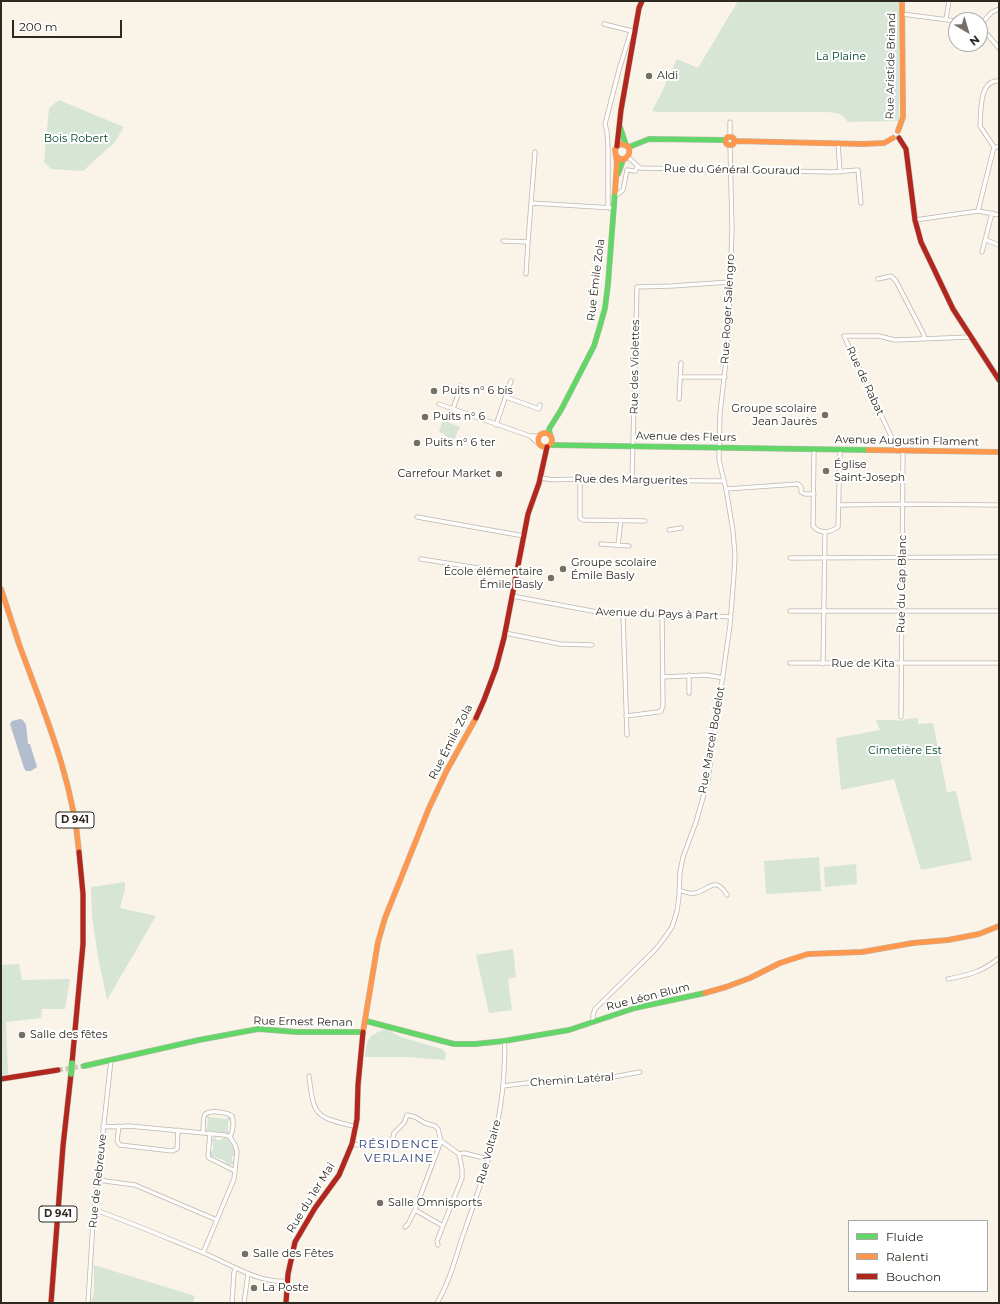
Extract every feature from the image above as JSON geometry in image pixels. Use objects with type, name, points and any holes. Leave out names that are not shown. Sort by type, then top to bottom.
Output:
[{"type":"street","points":[[615,184],[615,150],[617,146],[619,123],[633,32],[642,1]]},
{"type":"street","name":"Rue Aristide Briand","points":[[898,131],[903,117],[902,1]]},
{"type":"street","points":[[902,14],[946,19],[949,1]]},
{"type":"street","points":[[988,17],[992,12],[999,10]]},
{"type":"street","points":[[604,24],[633,32]]},
{"type":"street","points":[[531,203],[610,208],[607,132],[605,124],[619,70],[633,32]]},
{"type":"street","points":[[988,35],[999,48]]},
{"type":"street","points":[[999,81],[994,81],[988,84],[984,89],[980,126],[994,147],[999,148]]},
{"type":"street","name":"Rue Roger Salengro","points":[[719,448],[720,413],[728,342],[732,229],[730,122]]},
{"type":"street","points":[[615,184],[625,158],[630,153],[619,123]]},
{"type":"street","points":[[892,138],[893,132],[898,131],[900,134],[899,138],[906,149],[915,220],[921,242],[936,276],[953,309],[999,380]]},
{"type":"street","points":[[617,146],[622,144],[627,146],[649,139],[884,143],[892,138],[895,140],[899,138]]},
{"type":"street","points":[[838,143],[840,172]]},
{"type":"street","points":[[978,210],[994,147]]},
{"type":"street","points":[[526,274],[535,152]]},
{"type":"street","points":[[608,153],[625,158],[638,166],[635,170],[627,170],[623,190],[614,198]]},
{"type":"street","name":"Rue du Général Gouraud","points":[[638,166],[640,168],[730,170],[840,172],[858,170],[861,203]]},
{"type":"street","name":"Rue Émile Zola","points":[[363,1032],[378,942],[385,918],[429,808],[447,770],[470,730],[484,700],[496,668],[505,634],[528,514],[540,477],[548,443],[549,428],[561,410],[582,372],[594,346],[600,326],[608,284],[610,208],[614,198],[615,184]]},
{"type":"street","points":[[915,220],[978,210],[999,215]]},
{"type":"street","points":[[982,252],[992,213]]},
{"type":"street","points":[[503,240],[528,242]]},
{"type":"street","points":[[986,240],[999,245]]},
{"type":"street","points":[[878,279],[891,276],[896,281],[924,335],[924,339],[970,337]]},
{"type":"street","name":"Rue des Violettes","points":[[632,480],[636,287],[730,282]]},
{"type":"street","name":"Rue de Rabat","points":[[901,451],[844,336],[879,336],[895,340],[924,339]]},
{"type":"street","points":[[679,399],[681,363]]},
{"type":"street","points":[[681,377],[725,377]]},
{"type":"street","points":[[496,425],[511,381]]},
{"type":"street","points":[[453,409],[461,386]]},
{"type":"street","points":[[506,397],[539,409],[540,405]]},
{"type":"street","points":[[439,404],[548,443]]},
{"type":"street","name":"Rue Émile Zola","points":[[541,434],[548,424],[557,416]]},
{"type":"street","points":[[530,436],[541,434],[548,443]]},
{"type":"street","name":"Avenue des Fleurs","points":[[541,434],[548,443],[814,450]]},
{"type":"street","name":"Rue Marcel Bodelot","points":[[593,1022],[595,1009],[663,940],[672,927],[680,890],[680,872],[683,857],[696,822],[708,780],[731,617],[735,556],[733,531],[726,489],[719,460],[719,448]]},
{"type":"street","points":[[814,450],[813,526],[816,530],[825,532],[838,527],[840,450]]},
{"type":"street","name":"Avenue Augustin Flament","points":[[814,450],[999,452]]},
{"type":"street","name":"Rue du Cap Blanc","points":[[901,451],[903,504],[901,717]]},
{"type":"street","name":"Rue des Marguerites","points":[[540,477],[545,480],[723,481]]},
{"type":"street","points":[[580,480],[580,518],[583,520],[645,521]]},
{"type":"street","points":[[726,489],[798,484],[801,487],[801,492],[805,494],[814,494]]},
{"type":"street","points":[[839,505],[999,505]]},
{"type":"street","points":[[417,517],[524,536]]},
{"type":"street","points":[[618,545],[621,520]]},
{"type":"street","points":[[669,530],[681,528]]},
{"type":"street","points":[[823,664],[825,532]]},
{"type":"street","points":[[601,544],[629,546]]},
{"type":"street","points":[[790,558],[999,557]]},
{"type":"street","points":[[421,560],[516,574]]},
{"type":"street","name":"D 941","points":[[1,589],[57,746],[73,807],[78,835],[83,887],[83,944],[51,1303]]},
{"type":"street","name":"Avenue du Pays à Part","points":[[512,596],[600,614],[623,615],[662,613],[731,617]]},
{"type":"street","points":[[790,611],[999,611]]},
{"type":"street","points":[[626,716],[658,712],[661,711],[663,706],[662,613]]},
{"type":"street","points":[[623,615],[627,735]]},
{"type":"street","points":[[505,634],[560,644],[592,645]]},
{"type":"street","name":"Rue de Kita","points":[[790,663],[999,663]]},
{"type":"street","points":[[689,675],[689,693]]},
{"type":"street","points":[[662,677],[707,675],[723,678]]},
{"type":"street","points":[[680,890],[689,893],[696,893],[714,884],[723,888],[726,895]]},
{"type":"street","name":"Rue Léon Blum","points":[[366,1020],[454,1044],[475,1044],[504,1041],[569,1030],[635,1008],[699,995],[750,978],[780,963],[808,954],[862,952],[913,943],[964,938],[999,926]]},
{"type":"street","points":[[948,979],[974,973],[999,958]]},
{"type":"street","name":"Rue Ernest Renan","points":[[84,1066],[199,1040],[258,1030],[297,1032],[363,1032]]},
{"type":"street","name":"Rue du 1er Mai","points":[[286,1303],[287,1281],[291,1257],[298,1238],[315,1208],[339,1175],[352,1144],[356,1127],[363,1032]]},
{"type":"street","name":"Rue Voltaire","points":[[437,1303],[445,1291],[480,1187],[497,1126],[503,1086],[504,1041]]},
{"type":"street","name":"Rue de Rebreuve","points":[[88,1303],[103,1126],[112,1060]]},
{"type":"street","points":[[1,1079],[58,1070]]},
{"type":"street","name":"Chemin Latéral","points":[[503,1086],[526,1083],[602,1079],[640,1072]]},
{"type":"street","points":[[309,1076],[316,1112],[326,1118],[356,1127]]},
{"type":"street","points":[[203,1133],[204,1115],[210,1111],[229,1114],[232,1116],[232,1132],[230,1137]]},
{"type":"street","points":[[352,1144],[388,1147],[392,1144],[394,1133],[404,1123],[407,1115],[435,1126],[438,1129],[441,1140],[415,1210],[406,1227]]},
{"type":"street","points":[[103,1126],[178,1130],[225,1135],[230,1137],[237,1152],[234,1179],[203,1253]]},
{"type":"street","points":[[119,1126],[117,1141],[120,1145],[172,1151],[177,1149],[178,1130]]},
{"type":"street","points":[[210,1133],[209,1158],[235,1171]]},
{"type":"street","points":[[438,1245],[437,1241],[462,1178],[459,1154],[441,1140]]},
{"type":"street","points":[[459,1154],[464,1153],[488,1159]]},
{"type":"street","points":[[98,1180],[135,1185],[217,1220]]},
{"type":"street","points":[[95,1210],[156,1233],[248,1274],[276,1281],[287,1281]]},
{"type":"street","points":[[415,1210],[443,1226]]},
{"type":"street","points":[[232,1303],[234,1272],[236,1268]]},
{"type":"street","points":[[244,1303],[248,1274]]},
{"type":"green space","name":"La Plaine","points":[[738,1],[899,1],[899,121],[848,122],[840,115],[824,112],[652,111],[677,59],[698,68]]},
{"type":"green space","name":"Bois Robert","points":[[59,100],[124,127],[115,142],[83,171],[51,169],[44,162],[49,108]]},
{"type":"green space","points":[[443,420],[460,427],[454,440],[439,432]]},
{"type":"green space","name":"Cimetière Est","points":[[918,718],[918,724],[933,723],[947,792],[956,791],[972,860],[921,870],[894,779],[841,790],[836,738],[880,730],[876,720],[898,721]]},
{"type":"green space","points":[[819,857],[821,891],[766,894],[764,861]]},
{"type":"green space","points":[[856,864],[857,884],[825,887],[824,867]]},
{"type":"green space","points":[[125,882],[125,889],[120,908],[156,916],[107,1000],[98,957],[92,916],[91,887]]},
{"type":"green space","points":[[513,949],[516,977],[508,979],[512,1010],[489,1013],[476,955]]},
{"type":"green space","points":[[19,964],[22,980],[70,979],[65,1009],[42,1009],[41,1018],[6,1022],[8,1074],[1,1076],[1,965]]},
{"type":"green space","points":[[386,1029],[401,1037],[442,1049],[446,1053],[445,1060],[409,1057],[365,1057],[370,1038],[375,1033]]},
{"type":"green space","points":[[209,1114],[209,1117],[227,1119],[228,1116],[231,1120],[228,1121],[228,1131],[230,1132],[228,1135],[226,1133],[206,1131],[204,1129],[207,1129],[208,1118],[206,1118]]},
{"type":"green space","points":[[216,1137],[216,1140],[222,1140],[223,1137],[229,1140],[233,1145],[235,1156],[232,1156],[232,1161],[234,1162],[233,1164],[229,1166],[225,1161],[213,1156],[212,1158],[211,1157],[209,1153],[213,1150],[213,1141],[211,1142],[213,1138]]},
{"type":"green space","points":[[94,1265],[195,1296],[193,1303],[91,1303],[94,1292]]},
{"type":"water","points":[[20,719],[23,720],[26,725],[28,744],[30,744],[37,767],[31,771],[26,771],[24,768],[10,724],[12,721]]},
{"type":"tunnel","points":[[58,1070],[84,1066]]},
{"type":"traffic: fast","points":[[620,127],[626,145]]},
{"type":"traffic: fast","points":[[629,147],[649,139],[725,140]]},
{"type":"traffic: fast","points":[[618,174],[623,160]]},
{"type":"traffic: fast","points":[[550,435],[549,429],[561,410],[594,346],[605,308],[615,192]]},
{"type":"traffic: fast","points":[[550,445],[868,450]]},
{"type":"traffic: fast","points":[[366,1021],[454,1044],[475,1044],[504,1041],[569,1030],[635,1008],[705,993]]},
{"type":"traffic: fast","points":[[84,1066],[199,1040],[258,1029],[297,1032],[363,1032]]},
{"type":"traffic: fast","points":[[71,1074],[72,1063]]},
{"type":"traffic: slow","points":[[898,131],[903,117],[902,1]]},
{"type":"traffic: slow","points":[[728,137],[732,137],[734,141],[732,145],[728,145],[726,143],[726,139],[728,137]]},
{"type":"traffic: slow","points":[[734,141],[863,144],[884,143],[893,138]]},
{"type":"traffic: slow","points":[[615,192],[617,162],[615,150],[617,146],[622,144],[629,147],[629,155],[627,157],[623,160],[617,157]]},
{"type":"traffic: slow","points":[[542,433],[548,433],[552,437],[552,440],[552,443],[548,447],[542,447],[538,443],[538,437],[542,433]]},
{"type":"traffic: slow","points":[[868,450],[999,452]]},
{"type":"traffic: slow","points":[[1,589],[64,772],[71,798],[79,852]]},
{"type":"traffic: slow","points":[[363,1032],[378,942],[385,918],[429,808],[447,770],[476,718]]},
{"type":"traffic: slow","points":[[705,993],[750,978],[780,963],[808,954],[862,952],[913,943],[948,940],[979,934],[999,926]]},
{"type":"traffic: jam","points":[[617,146],[621,110],[639,8],[642,1]]},
{"type":"traffic: jam","points":[[899,138],[906,149],[915,220],[921,242],[953,309],[999,380]]},
{"type":"traffic: jam","points":[[476,718],[496,668],[504,638],[528,514],[539,483],[547,447]]},
{"type":"traffic: jam","points":[[72,1063],[83,944],[83,894],[79,852]]},
{"type":"traffic: jam","points":[[286,1303],[288,1274],[295,1242],[315,1208],[339,1175],[352,1144],[357,1119],[358,1085],[363,1032]]},
{"type":"traffic: jam","points":[[1,1079],[58,1070]]},
{"type":"traffic: jam","points":[[51,1303],[63,1146],[71,1074]]},
{"type":"place","name":"Aldi","points":[[649,76]]},
{"type":"place","name":"Puits n° 6 bis","points":[[434,391]]},
{"type":"place","name":"Groupe scolaire Jean Jaurès","points":[[825,415]]},
{"type":"place","name":"Puits n° 6","points":[[425,417]]},
{"type":"place","name":"Puits n° 6 ter","points":[[417,443]]},
{"type":"place","name":"Église Saint-Joseph","points":[[826,471]]},
{"type":"place","name":"Carrefour Market","points":[[499,474]]},
{"type":"place","name":"Groupe scolaire Émile Basly","points":[[563,569]]},
{"type":"place","name":"École élémentaire Émile Basly","points":[[551,578]]},
{"type":"place","name":"Salle des fêtes","points":[[22,1035]]},
{"type":"place","name":"Salle Omnisports","points":[[380,1203]]},
{"type":"place","name":"Salle des Fêtes","points":[[245,1254]]},
{"type":"place","name":"La Poste","points":[[254,1288]]},
{"type":"district","name":"RÉSIDENCE VERLAINE","points":[[399,1151]]}]
